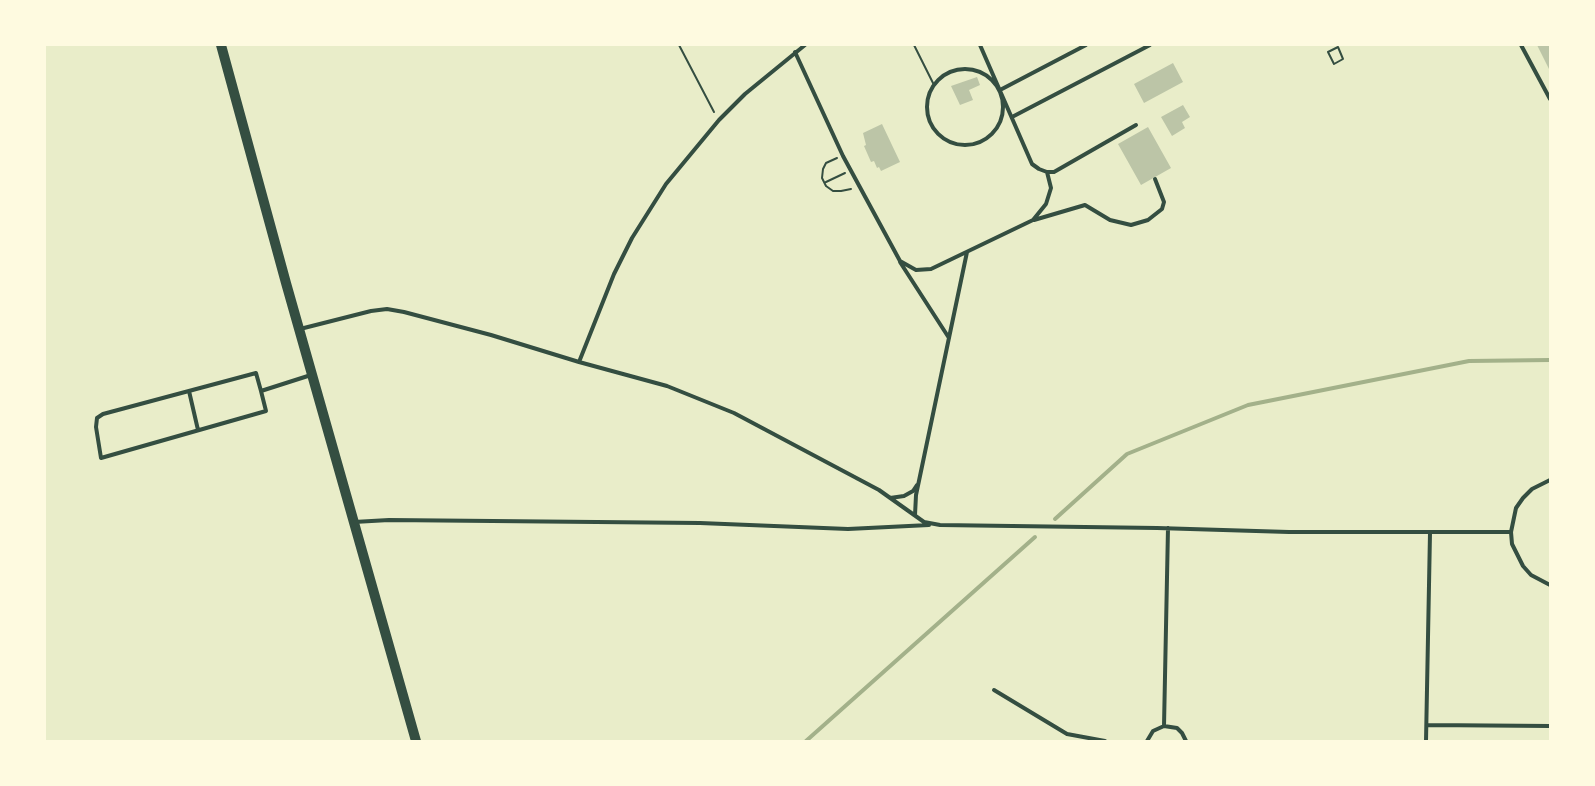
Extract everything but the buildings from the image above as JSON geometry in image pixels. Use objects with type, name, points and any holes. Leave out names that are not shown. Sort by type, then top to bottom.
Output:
[{"type":"main road","points":[[221,45],[416,741]]},
{"type":"lane","points":[[579,362],[614,274],[632,238],[666,184],[718,120],[745,94],[805,45]]},
{"type":"lane","points":[[980,45],[1032,164],[1047,172],[1054,172],[1136,125]]},
{"type":"lane","points":[[1000,90],[1086,45]]},
{"type":"lane","points":[[1012,117],[1150,45]]},
{"type":"lane","points":[[1521,45],[1550,99]]},
{"type":"lane","points":[[795,52],[850,170],[900,261],[949,338]]},
{"type":"lane","points":[[969,69],[981,72],[1000,90],[1003,102],[998,127],[984,140],[966,145],[948,140],[933,128],[928,117],[927,105],[934,85],[946,74],[957,70],[969,69]]},
{"type":"lane","points":[[1033,220],[1046,204],[1051,188],[1047,172]]},
{"type":"lane","points":[[900,261],[916,270],[931,269],[1033,220],[1085,205],[1110,220],[1131,225],[1148,220],[1162,209],[1164,202],[1155,179]]},
{"type":"lane","points":[[915,515],[919,482],[968,251]]},
{"type":"lane","points":[[299,329],[371,310],[387,309],[491,335],[667,386],[712,403],[843,470],[890,498],[924,522],[935,524]]},
{"type":"lane","points":[[256,373],[261,391],[266,411],[101,458],[96,427],[97,418],[103,414],[256,373]]},
{"type":"lane","points":[[261,391],[312,375]]},
{"type":"lane","points":[[189,391],[198,430]]},
{"type":"lane","points":[[1550,480],[1532,489],[1523,498],[1512,520],[1511,532],[1512,544],[1523,566],[1531,575],[1550,585]]},
{"type":"lane","points":[[890,498],[904,496],[912,491],[919,482]]},
{"type":"lane","points":[[354,522],[389,520],[700,523],[848,529],[935,524],[1288,532],[1511,532]]},
{"type":"lane","points":[[1164,726],[1168,528]]},
{"type":"lane","points":[[1426,741],[1430,533]]},
{"type":"lane","points":[[994,690],[1067,734],[1105,741]]},
{"type":"lane","points":[[1427,725],[1550,726]]},
{"type":"lane","points":[[1147,741],[1153,731],[1164,726],[1177,728],[1186,741]]},
{"type":"path","points":[[679,45],[718,120]]},
{"type":"path","points":[[914,45],[934,85]]},
{"type":"path","points":[[1330,45],[1333,50]]},
{"type":"path","points":[[1338,47],[1343,58],[1334,63],[1328,52],[1333,50],[1338,47]]},
{"type":"path","points":[[843,156],[826,163],[823,170],[825,182],[832,191],[847,190],[859,185]]},
{"type":"path","points":[[825,182],[850,170]]},
{"type":"waterway","points":[[1055,519],[1127,454],[1248,405],[1469,361],[1550,360]]},
{"type":"waterway","points":[[806,741],[1035,537]]}]
